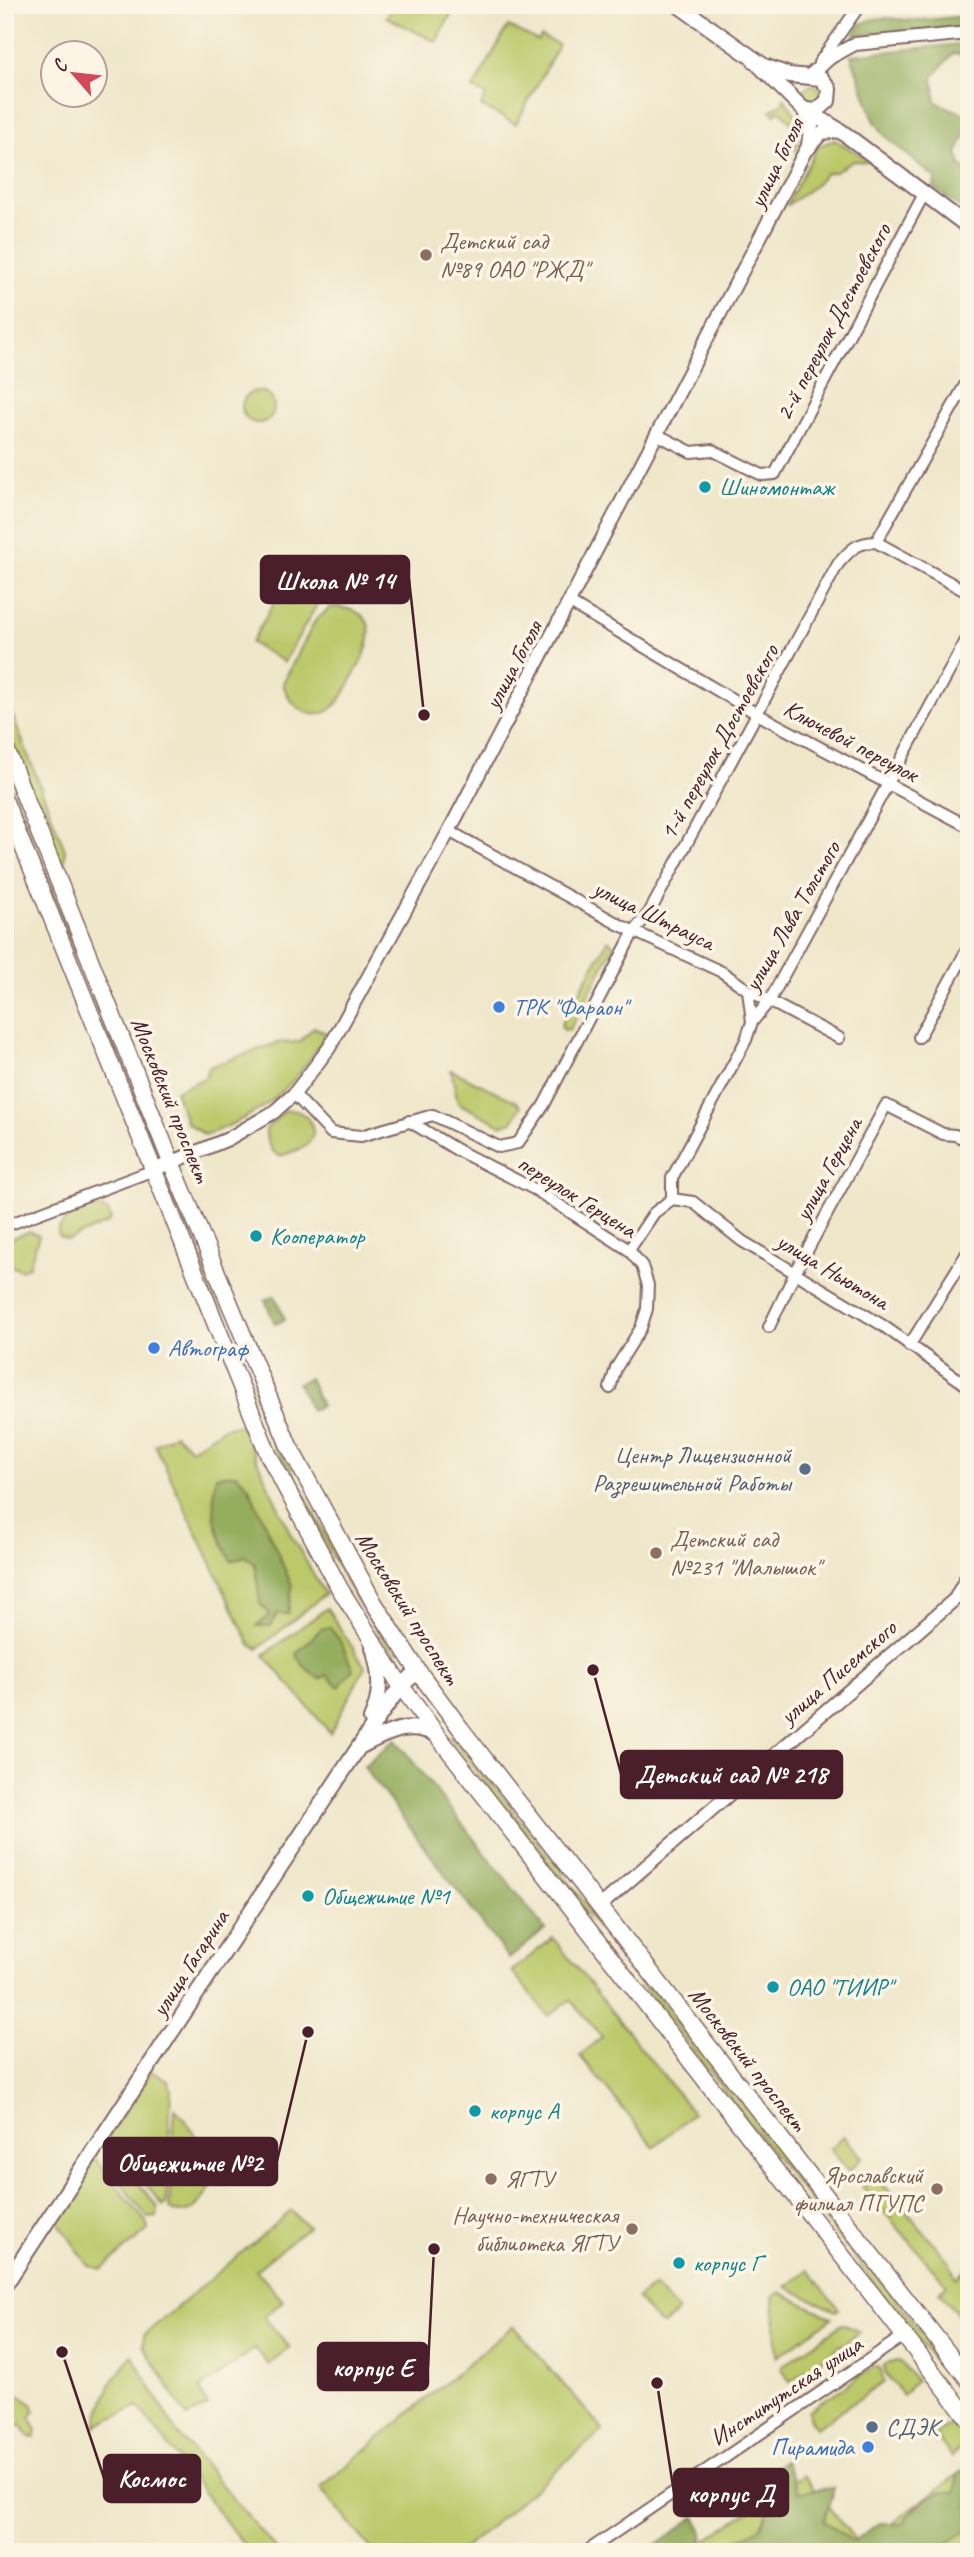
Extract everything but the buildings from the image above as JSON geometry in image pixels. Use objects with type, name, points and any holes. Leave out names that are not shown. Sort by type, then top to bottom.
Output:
[{"type":"main road","points":[[678,5],[754,60],[803,108],[841,132],[969,227]]},
{"type":"main road","points":[[754,60],[780,73],[821,78],[841,132]]},
{"type":"main road","points":[[809,75],[795,88],[811,126],[809,147]]},
{"type":"main road","points":[[803,108],[816,111],[828,94]]},
{"type":"main road","name":"Московский проспект","points":[[5,747],[171,1163],[289,1446],[359,1577],[418,1671],[967,2373]]},
{"type":"main road","name":"Московский проспект","points":[[5,802],[151,1171],[269,1456],[325,1563],[372,1642],[437,1735],[969,2419]]},
{"type":"main road","points":[[360,1746],[379,1696],[378,1661],[372,1642]]},
{"type":"main road","name":"улица Гагарина","points":[[5,2285],[360,1746],[401,1686],[418,1671]]},
{"type":"main road","points":[[360,1746],[403,1728],[415,1727],[437,1735]]},
{"type":"street","name":"улица Гоголя","points":[[809,75],[860,5]]},
{"type":"street","points":[[809,75],[831,57],[855,44],[969,33]]},
{"type":"street","name":"улица Гоголя","points":[[151,1171],[253,1126],[294,1094],[329,1048],[449,831],[809,147],[828,94],[835,41]]},
{"type":"street","points":[[809,147],[822,133],[841,132]]},
{"type":"street","name":"2-й переулок Достоевского","points":[[659,435],[691,452],[712,450],[767,477],[778,470],[924,194]]},
{"type":"street","points":[[969,378],[876,542],[969,593]]},
{"type":"street","name":"1-й переулок Достоевского","points":[[409,1122],[439,1115],[499,1147],[518,1143],[544,1105],[634,931],[649,913],[759,715],[838,564],[851,549],[863,542],[876,542]]},
{"type":"street","name":"Ключевой переулок","points":[[570,603],[759,715],[969,827]]},
{"type":"street","name":"улица Льва Толстого","points":[[672,1199],[672,1178],[746,1040],[752,1023],[771,1000],[969,635]]},
{"type":"street","name":"улица Штрауса","points":[[449,831],[634,931],[690,954],[748,990],[839,1038]]},
{"type":"street","points":[[919,1037],[969,946]]},
{"type":"street","points":[[748,990],[752,1023]]},
{"type":"street","points":[[294,1094],[331,1133],[361,1136],[409,1122]]},
{"type":"street","name":"улица Герцена","points":[[769,1327],[795,1273],[886,1105],[943,1134],[955,1135],[969,1141]]},
{"type":"street","name":"переулок Герцена","points":[[409,1122],[536,1190],[629,1250],[642,1266],[648,1285],[648,1309],[616,1368],[610,1388]]},
{"type":"street","points":[[5,1226],[151,1171]]},
{"type":"street","points":[[629,1250],[654,1213],[672,1199]]},
{"type":"street","name":"улица Ньютона","points":[[672,1199],[693,1202],[742,1241],[882,1325],[969,1387]]},
{"type":"street","points":[[909,1346],[969,1250]]},
{"type":"street","name":"улица Писемского","points":[[600,1906],[955,1599],[969,1573]]},
{"type":"street","name":"Институтская улица","points":[[586,2552],[905,2335]]},
{"type":"green space","points":[[395,5],[456,5],[436,42],[386,17]]},
{"type":"green space","points":[[966,5],[969,5],[969,28],[854,35],[863,23],[877,18],[919,20],[958,17]]},
{"type":"green space","points":[[508,26],[538,41],[541,36],[559,45],[516,124],[481,106],[486,95],[473,89]]},
{"type":"green space","points":[[969,43],[969,56],[953,53],[933,77],[936,102],[969,116],[969,126],[957,153],[962,167],[969,172],[969,214],[934,188],[935,178],[886,137],[874,120],[851,55]]},
{"type":"green space","points":[[812,85],[818,88],[821,94],[818,100],[812,103],[806,100],[803,94],[806,88]]},
{"type":"green space","points":[[784,98],[802,124],[796,150],[791,122],[779,110],[774,115],[771,110],[783,103]]},
{"type":"green space","points":[[835,140],[872,162],[853,161],[835,172],[826,173],[814,186],[786,206],[818,146]]},
{"type":"green space","points":[[258,391],[269,396],[274,407],[269,418],[258,423],[247,418],[242,407],[247,396]]},
{"type":"green space","points":[[293,569],[327,587],[284,662],[251,643]]},
{"type":"green space","points":[[331,607],[358,613],[369,626],[369,636],[363,657],[341,698],[330,710],[313,714],[297,707],[283,683],[315,621]]},
{"type":"green space","points":[[10,709],[65,850],[64,875],[5,725],[5,711]]},
{"type":"green space","points":[[5,769],[154,1142],[150,1143],[5,780]]},
{"type":"green space","points":[[608,940],[614,946],[570,1029],[564,1030],[561,1025]]},
{"type":"green space","points":[[314,1027],[326,1033],[314,1053],[290,1084],[262,1108],[205,1135],[187,1123],[175,1091],[205,1078],[209,1067],[277,1043],[299,1042]]},
{"type":"green space","points":[[451,1070],[517,1102],[521,1107],[512,1122],[501,1125],[458,1103]]},
{"type":"green space","points":[[292,1110],[307,1118],[313,1133],[305,1146],[280,1156],[273,1152],[269,1145],[266,1129],[285,1111]]},
{"type":"green space","points":[[174,1193],[281,1450],[337,1556],[400,1659],[398,1663],[347,1584],[277,1452],[170,1195]]},
{"type":"green space","points":[[94,1206],[108,1211],[111,1218],[108,1223],[68,1240],[59,1236],[58,1229],[71,1214]]},
{"type":"green space","points":[[30,1231],[39,1236],[29,1266],[21,1270],[5,1264],[5,1241]]},
{"type":"green space","points":[[275,1296],[285,1320],[275,1324],[265,1300]]},
{"type":"green space","points":[[309,1378],[321,1406],[311,1411],[298,1383]]},
{"type":"green space","points":[[241,1425],[291,1535],[325,1594],[258,1649],[250,1645],[155,1445],[175,1434],[191,1449],[226,1427]]},
{"type":"green space","points":[[236,1474],[248,1485],[292,1586],[288,1614],[277,1614],[271,1626],[257,1626],[270,1614],[260,1604],[255,1564],[245,1556],[231,1561],[215,1520],[216,1476]]},
{"type":"green space","points":[[327,1608],[365,1667],[330,1733],[264,1655]]},
{"type":"green space","points":[[329,1627],[339,1639],[353,1669],[339,1687],[327,1675],[319,1679],[302,1664],[296,1654],[321,1629]]},
{"type":"green space","points":[[454,1735],[904,2310],[969,2395],[969,2405],[450,1738]]},
{"type":"green space","points":[[395,1739],[545,1929],[509,1959],[364,1767]]},
{"type":"green space","points":[[553,1938],[693,2113],[654,2147],[580,2056],[602,2037],[570,2000],[548,2016],[512,1971]]},
{"type":"green space","points":[[151,2071],[169,2082],[171,2090],[166,2204],[163,2206],[108,2136]]},
{"type":"green space","points":[[175,2108],[217,2162],[213,2180],[202,2200],[195,2208],[178,2213],[169,2208]]},
{"type":"green space","points":[[843,2136],[862,2157],[849,2172],[830,2148]]},
{"type":"green space","points":[[95,2158],[146,2222],[148,2230],[102,2269],[89,2266],[58,2222],[58,2212]]},
{"type":"green space","points":[[122,2164],[158,2207],[157,2217],[148,2218],[114,2174]]},
{"type":"green space","points":[[877,2177],[948,2260],[956,2278],[969,2267],[969,2328],[939,2292],[947,2285],[862,2186]]},
{"type":"green space","points":[[291,2211],[308,2227],[256,2270],[283,2301],[264,2317],[290,2348],[269,2365],[255,2348],[200,2389],[208,2406],[187,2417],[143,2345],[144,2335]]},
{"type":"green space","points":[[808,2270],[839,2309],[836,2311],[786,2287]]},
{"type":"green space","points":[[654,2286],[678,2311],[664,2325],[658,2323],[637,2298]]},
{"type":"green space","points":[[780,2292],[832,2318],[777,2357],[773,2297]]},
{"type":"green space","points":[[842,2324],[860,2332],[790,2382],[781,2367]]},
{"type":"green space","points":[[513,2326],[603,2430],[460,2552],[374,2552],[320,2488]]},
{"type":"green space","points":[[132,2355],[176,2431],[278,2552],[249,2552],[138,2406],[95,2426],[110,2385]]},
{"type":"green space","points":[[901,2362],[916,2381],[903,2395],[885,2373],[884,2365]]},
{"type":"green space","points":[[875,2366],[880,2368],[884,2382],[816,2428],[810,2421],[808,2411]]},
{"type":"green space","points":[[5,2386],[32,2404],[35,2411],[30,2417],[37,2430],[35,2438],[29,2437],[21,2424],[5,2432]]},
{"type":"green space","points":[[953,2422],[967,2440],[952,2457],[935,2435]]},
{"type":"green space","points":[[785,2461],[799,2492],[834,2487],[824,2521],[853,2542],[879,2523],[903,2523],[919,2504],[932,2496],[956,2492],[957,2476],[966,2468],[969,2472],[969,2528],[936,2552],[716,2552],[761,2527],[768,2508],[748,2495],[756,2479]]},
{"type":"green space","points":[[969,2466],[969,2552],[688,2552],[803,2475],[857,2542],[889,2525]]},
{"type":"green space","points":[[695,2517],[704,2536],[696,2549],[699,2552],[646,2552]]},
{"type":"place","name":"Детский сад №89 ОАО \"РЖД\"","points":[[426,255]]},
{"type":"place","name":"Шиномонтаж","points":[[705,487]]},
{"type":"place","name":"Школа № 14","points":[[424,715]]},
{"type":"place","name":"ТРК \"Фараон\"","points":[[499,1007]]},
{"type":"place","name":"Кооператор","points":[[256,1236]]},
{"type":"place","name":"Автограф","points":[[154,1348]]},
{"type":"place","name":"Центр Лицензионной Разрешительной Работы","points":[[805,1469]]},
{"type":"place","name":"Детский сад №231 \"Малышок\"","points":[[656,1553]]},
{"type":"place","name":"Детский сад № 218","points":[[593,1670]]},
{"type":"place","name":"Общежитие №1","points":[[308,1896]]},
{"type":"place","name":"ОАО \"ТИИР\"","points":[[773,1987]]},
{"type":"place","name":"Общежитие №2","points":[[308,2032]]},
{"type":"place","name":"корпус А","points":[[475,2111]]},
{"type":"place","name":"ЯГТУ","points":[[491,2179]]},
{"type":"place","name":"Ярославский филиал ПГУПС","points":[[937,2189]]},
{"type":"place","name":"Научно-техническая библиотека ЯГТУ","points":[[632,2229]]},
{"type":"place","name":"корпус Е","points":[[434,2249]]},
{"type":"place","name":"корпус Г","points":[[679,2263]]},
{"type":"place","name":"Космос","points":[[62,2352]]},
{"type":"place","name":"корпус Д","points":[[657,2383]]},
{"type":"place","name":"СДЭК","points":[[872,2427]]},
{"type":"place","name":"Пирамида","points":[[868,2447]]}]
